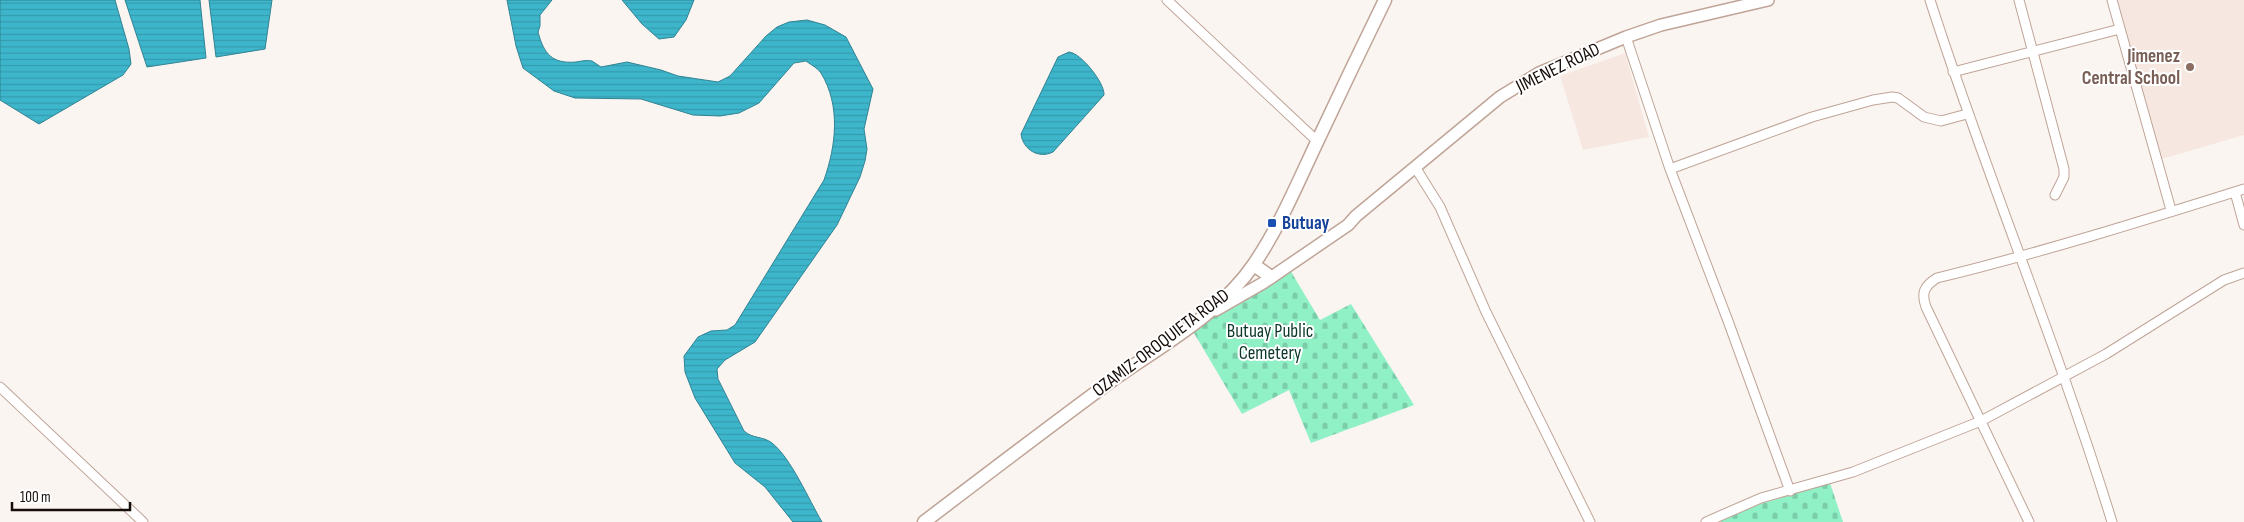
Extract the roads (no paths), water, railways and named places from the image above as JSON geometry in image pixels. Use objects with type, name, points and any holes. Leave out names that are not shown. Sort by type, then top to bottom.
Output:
[{"type":"highway","name":"OZAMIZ-OROQUIETA ROAD","points":[[924,522],[1065,415],[1202,317],[1225,298],[1254,265],[1298,185],[1317,141],[1385,0]]},
{"type":"highway","points":[[1254,265],[1268,275]]},
{"type":"main road","name":"JIMENEZ ROAD","points":[[1202,317],[1356,216],[1500,97],[1520,84],[1569,59],[1661,25],[1768,0]]},
{"type":"main road","name":"JIMENEZ ROAD","points":[[1225,298],[1268,275]]},
{"type":"street","points":[[1167,0],[1317,141]]},
{"type":"street","points":[[1930,0],[1967,114],[2064,378],[2112,522]]},
{"type":"street","points":[[2019,0],[2064,169],[2064,178],[2055,195]]},
{"type":"street","points":[[2112,0],[2171,210]]},
{"type":"street","points":[[1953,72],[2033,53],[2120,29]]},
{"type":"street","points":[[1626,37],[1670,169],[1790,491]]},
{"type":"street","points":[[1670,169],[1812,117],[1873,100],[1898,98],[1924,117],[1940,121],[1967,114]]},
{"type":"street","points":[[1415,167],[1440,208],[1486,312],[1590,522]]},
{"type":"street","points":[[2029,522],[1926,307],[1923,298],[1924,290],[1929,283],[1937,278],[2019,258],[2244,189]]},
{"type":"street","points":[[2235,192],[2244,225]]},
{"type":"street","points":[[1706,522],[1761,498],[1853,472],[1982,421],[2106,354],[2224,280],[2244,273]]},
{"type":"street","points":[[0,387],[143,522]]},
{"type":"water","points":[[0,0],[115,0],[129,49],[131,64],[123,75],[39,124],[0,100]]},
{"type":"water","points":[[125,0],[200,0],[206,58],[147,67]]},
{"type":"water","points":[[209,0],[272,0],[265,49],[216,57]]},
{"type":"water","points":[[507,0],[552,0],[540,15],[538,32],[546,52],[555,59],[568,62],[592,61],[601,67],[627,62],[678,76],[718,82],[730,76],[766,36],[777,27],[789,22],[807,20],[825,25],[846,37],[873,89],[864,129],[867,149],[860,177],[837,225],[755,342],[725,360],[717,369],[718,379],[744,431],[769,441],[779,450],[793,469],[822,522],[793,522],[765,487],[735,463],[695,398],[685,372],[684,356],[698,337],[711,331],[727,330],[735,325],[824,180],[834,140],[834,112],[832,99],[821,73],[806,61],[794,63],[759,103],[739,113],[720,116],[693,115],[641,99],[575,98],[554,91],[523,68],[516,46]]},
{"type":"water","points":[[622,0],[694,0],[686,20],[674,37],[659,39],[642,24]]},
{"type":"water","points":[[1069,52],[1080,57],[1097,76],[1104,95],[1053,152],[1037,154],[1028,149],[1022,140],[1021,134],[1058,57]]},
{"type":"place","name":"Jimenez Central School","points":[[2190,67]]},
{"type":"place","name":"Butuay","points":[[1272,223]]},
{"type":"park label","name":"Butuay Public Cemetery","points":[[1270,342]]}]
